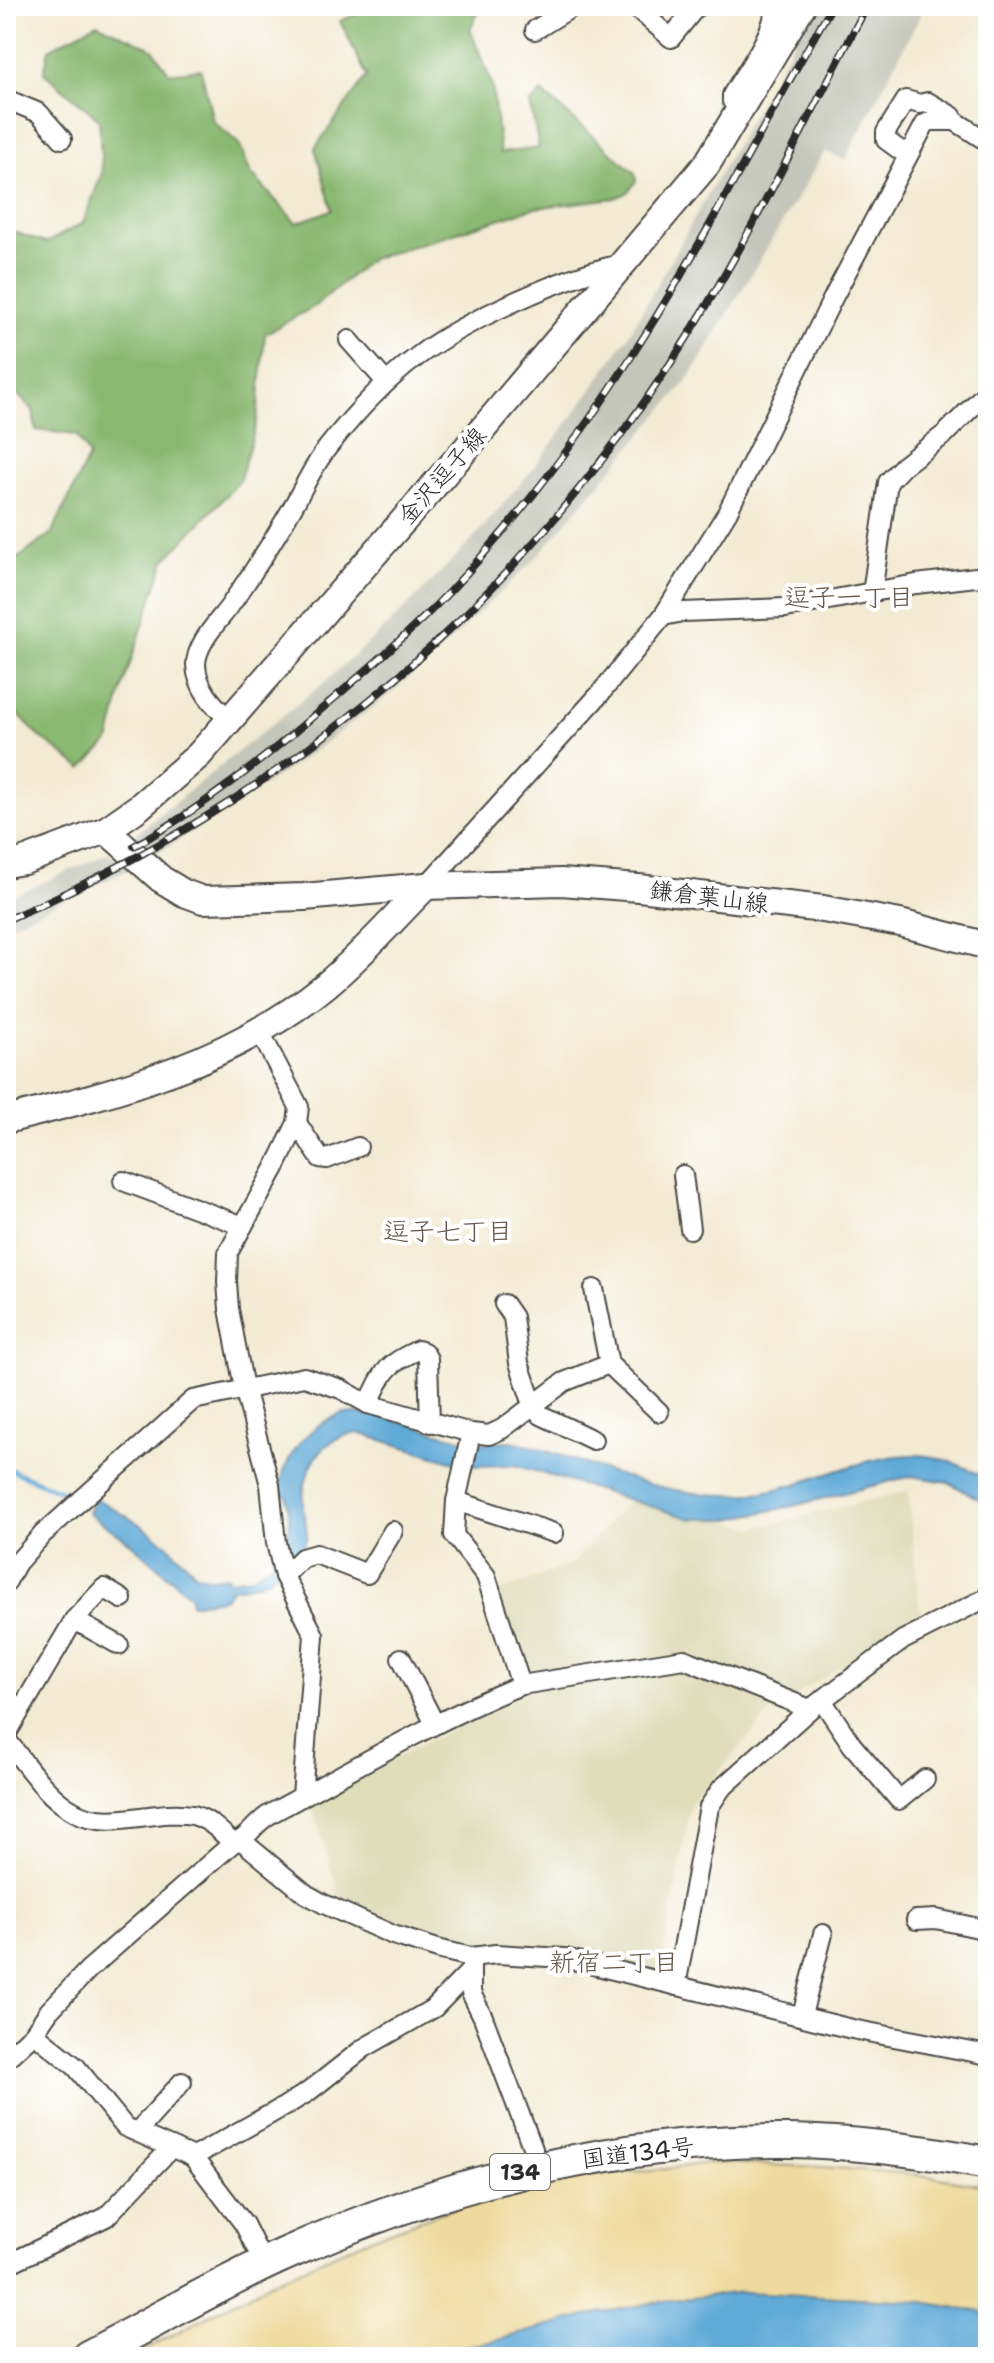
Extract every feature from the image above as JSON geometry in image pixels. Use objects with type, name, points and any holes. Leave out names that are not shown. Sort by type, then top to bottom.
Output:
[{"type":"highway","name":"国道134号","points":[[88,2357],[221,2285],[295,2251],[465,2187],[530,2169],[660,2147],[762,2141],[850,2145],[988,2163]]},
{"type":"main road","name":"金沢逗子線","points":[[6,864],[24,861],[106,830],[170,782],[230,720],[707,164],[802,6]]},
{"type":"main road","name":"鎌倉葉山線","points":[[106,830],[161,879],[203,900],[304,897],[426,886],[561,882],[823,909],[900,923],[988,946]]},
{"type":"main road","points":[[6,1120],[151,1081],[259,1030],[289,1013],[326,985],[426,886]]},
{"type":"street","points":[[535,30],[574,6]]},
{"type":"street","points":[[634,6],[671,38],[697,6]]},
{"type":"street","points":[[742,108],[732,101],[732,95],[768,33],[775,16],[775,6]]},
{"type":"street","points":[[6,99],[39,113],[62,139]]},
{"type":"street","points":[[911,150],[901,151],[886,140],[886,132],[906,100],[920,104],[928,102],[988,142]]},
{"type":"street","points":[[426,886],[599,695],[663,616],[727,513],[829,307],[925,124],[925,111],[920,104]]},
{"type":"street","points":[[925,124],[955,121]]},
{"type":"street","points":[[230,720],[206,695],[198,678],[196,662],[204,641],[243,588],[325,450],[370,396],[437,343],[508,306],[598,269],[622,264]]},
{"type":"street","points":[[349,340],[386,382]]},
{"type":"street","points":[[872,593],[888,482],[903,466],[945,434],[981,398],[988,399]]},
{"type":"street","points":[[663,616],[683,612],[786,608],[916,584],[976,577],[988,579]]},
{"type":"street","points":[[259,1030],[299,1107],[297,1123],[228,1253],[227,1282],[244,1388],[270,1485],[276,1543],[284,1572],[314,1635],[302,1797]]},
{"type":"street","points":[[297,1123],[320,1158],[327,1159],[358,1147]]},
{"type":"street","points":[[683,1175],[690,1229]]},
{"type":"street","points":[[123,1181],[243,1226]]},
{"type":"street","points":[[594,1289],[609,1364],[659,1412]]},
{"type":"street","points":[[504,1304],[513,1317],[519,1363],[533,1405],[541,1415],[593,1440]]},
{"type":"street","points":[[368,1404],[387,1367],[418,1350],[424,1352],[428,1359],[430,1423]]},
{"type":"street","points":[[6,1583],[17,1563],[43,1534],[186,1404],[244,1388],[304,1377],[341,1389],[368,1404],[470,1436],[489,1435],[564,1382],[609,1364]]},
{"type":"street","points":[[470,1436],[456,1501],[454,1535],[490,1584],[521,1685]]},
{"type":"street","points":[[456,1501],[554,1533]]},
{"type":"street","points":[[284,1572],[302,1558],[316,1554],[367,1574],[393,1531]]},
{"type":"street","points":[[122,1599],[104,1588],[74,1620],[6,1737],[51,1794],[73,1811],[92,1818],[195,1815],[238,1842],[306,1894],[344,1915],[470,1964]]},
{"type":"street","points":[[676,1986],[709,1807],[721,1789],[816,1705],[903,1640],[988,1597]]},
{"type":"street","points":[[74,1620],[119,1645]]},
{"type":"street","points":[[401,1658],[435,1724]]},
{"type":"street","points":[[6,2059],[34,2033],[49,2011],[88,1970],[264,1818],[435,1724],[521,1685],[684,1659],[816,1705],[899,1800],[925,1779]]},
{"type":"street","points":[[916,1920],[936,1919],[988,1930]]},
{"type":"street","points":[[802,2015],[823,1934]]},
{"type":"street","points":[[193,2157],[308,2092],[364,2048],[434,2008],[470,1964],[496,1954],[565,1958],[852,2029],[988,2055]]},
{"type":"street","points":[[470,1964],[471,1993],[533,2149]]},
{"type":"street","points":[[34,2033],[76,2067],[125,2127],[193,2157],[244,2224],[256,2248]]},
{"type":"street","points":[[137,2132],[182,2082]]},
{"type":"street","points":[[6,2265],[106,2217],[172,2147]]},
{"type":"shaded area","points":[[814,6],[925,6],[845,160],[825,151],[688,380],[534,560],[436,654],[380,702],[308,755],[153,856],[132,837],[326,681],[395,619],[473,539],[532,470],[628,336]]},
{"type":"shaded area","points":[[109,853],[128,870],[6,927],[6,899]]},
{"type":"shaded area","points":[[908,1491],[920,1615],[770,1712],[691,1804],[660,1971],[584,1951],[501,1944],[429,1933],[343,1908],[311,1801],[528,1690],[495,1594],[573,1563],[633,1497],[754,1528]]},
{"type":"green space","points":[[376,6],[490,6],[478,13],[470,29],[492,84],[500,153],[539,148],[530,103],[542,92],[635,173],[636,181],[627,193],[615,198],[534,208],[371,259],[315,306],[265,334],[257,420],[239,482],[165,560],[123,685],[109,742],[82,769],[39,736],[6,702],[6,567],[52,533],[89,456],[76,435],[36,430],[33,410],[6,383],[6,235],[14,232],[46,243],[83,223],[102,173],[99,119],[44,73],[49,49],[97,23],[153,49],[169,73],[201,69],[213,121],[239,144],[251,173],[296,223],[332,210],[315,148],[367,76],[340,21]]},
{"type":"sand","points":[[707,2163],[914,2174],[988,2186],[988,2313],[916,2301],[743,2292],[664,2301],[589,2315],[494,2341],[414,2357],[131,2357],[270,2283],[371,2238],[454,2208],[587,2174],[652,2171]]},
{"type":"water","points":[[344,1413],[384,1418],[472,1442],[515,1442],[647,1484],[702,1494],[755,1493],[869,1461],[914,1455],[934,1457],[988,1479],[988,1504],[948,1482],[911,1476],[730,1519],[692,1519],[515,1465],[468,1466],[358,1433],[332,1441],[309,1470],[303,1495],[307,1536],[300,1550],[265,1580],[232,1588],[225,1598],[191,1604],[190,1595],[132,1544],[88,1513],[95,1498],[168,1545],[197,1575],[212,1578],[227,1576],[230,1580],[251,1577],[271,1563],[289,1531],[287,1496],[279,1491],[293,1453],[309,1433]]},
{"type":"water","points":[[743,2292],[916,2301],[988,2313],[988,2357],[414,2357],[494,2341],[589,2315],[664,2301]]},
{"type":"waterway","points":[[6,1468],[72,1496]]},
{"type":"railway","points":[[134,846],[209,799],[256,764],[372,665],[449,592],[528,502],[576,438],[643,338],[832,6]]},
{"type":"railway","points":[[6,920],[108,872],[205,817],[296,756],[383,689],[464,616],[539,536],[609,450],[674,358],[751,229],[867,6]]},
{"type":"district","name":"逗子一丁目","points":[[849,597]]},
{"type":"district","name":"逗子七丁目","points":[[448,1231]]},
{"type":"district","name":"新宿二丁目","points":[[614,1962]]}]
